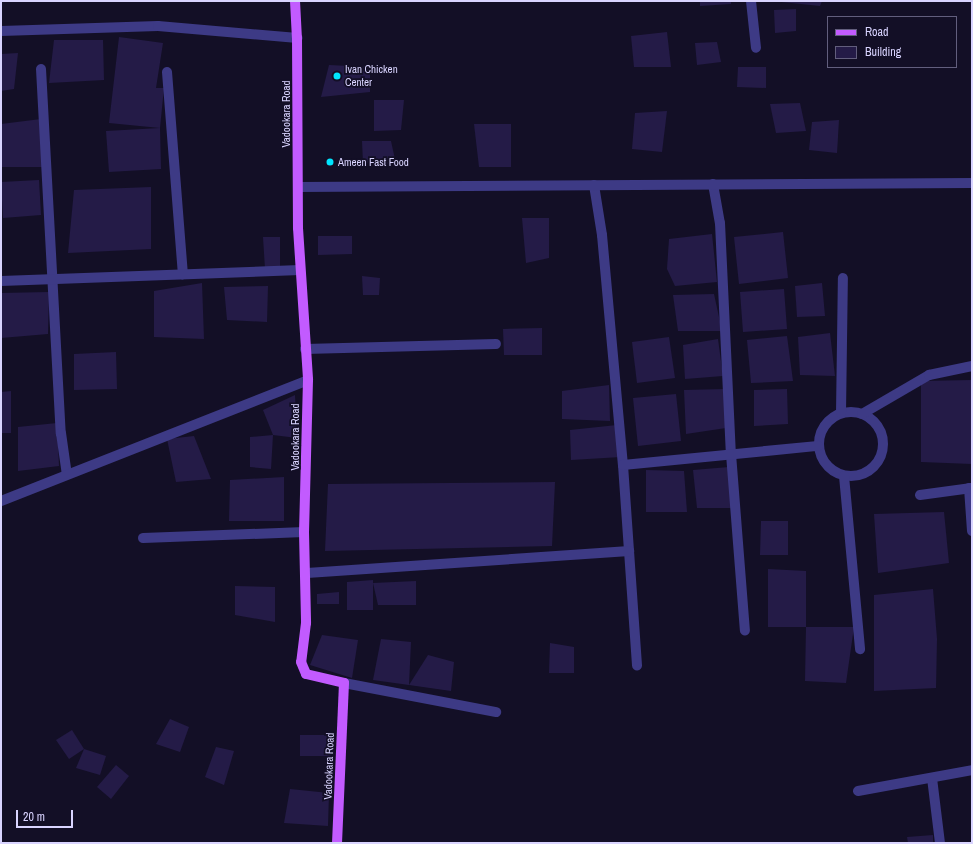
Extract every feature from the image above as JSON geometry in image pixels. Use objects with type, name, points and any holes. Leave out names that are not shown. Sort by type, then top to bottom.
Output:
[{"type":"main road","name":"Vadookara Road","points":[[294,1],[297,38],[300,270],[308,380],[304,532],[307,573],[306,623],[301,662],[306,674],[344,683],[337,843]]},
{"type":"street","points":[[751,1],[756,48]]},
{"type":"street","points":[[1,31],[158,26],[297,38]]},
{"type":"street","points":[[41,69],[62,433],[67,475]]},
{"type":"street","points":[[167,72],[183,274]]},
{"type":"street","points":[[298,187],[972,183]]},
{"type":"street","points":[[713,184],[720,223],[732,454],[745,630]]},
{"type":"street","points":[[594,185],[602,235],[623,465],[637,666]]},
{"type":"street","points":[[1,281],[300,270]]},
{"type":"street","points":[[841,413],[842,278]]},
{"type":"street","points":[[305,349],[496,344]]},
{"type":"street","points":[[862,414],[878,428],[883,448],[880,458],[865,473],[844,476],[826,466],[818,446],[824,426],[841,413],[862,414],[928,374],[972,366]]},
{"type":"street","points":[[1,501],[308,380]]},
{"type":"street","points":[[623,465],[818,446]]},
{"type":"street","points":[[844,476],[860,649]]},
{"type":"street","points":[[920,494],[971,488],[972,531]]},
{"type":"street","points":[[143,538],[304,532]]},
{"type":"street","points":[[307,573],[629,551]]},
{"type":"street","points":[[344,683],[496,712]]},
{"type":"street","points":[[858,792],[972,770]]},
{"type":"street","points":[[932,778],[940,843]]},
{"type":"building","points":[[700,1],[731,1],[731,4],[700,6]]},
{"type":"building","points":[[772,1],[822,1],[820,6]]},
{"type":"building","points":[[796,9],[796,31],[775,33],[774,10]]},
{"type":"building","points":[[667,32],[671,67],[634,67],[631,36]]},
{"type":"building","points":[[119,37],[163,43],[156,88],[164,88],[160,128],[109,123]]},
{"type":"building","points":[[54,40],[103,40],[104,80],[49,83]]},
{"type":"building","points":[[717,42],[721,62],[697,65],[695,43]]},
{"type":"building","points":[[18,53],[14,89],[1,91],[1,54]]},
{"type":"building","points":[[329,65],[370,67],[370,92],[321,97]]},
{"type":"building","points":[[738,67],[766,67],[766,88],[737,87]]},
{"type":"building","points":[[374,100],[404,100],[401,130],[374,131]]},
{"type":"building","points":[[800,103],[806,131],[776,133],[770,104]]},
{"type":"building","points":[[667,111],[662,152],[632,149],[635,113]]},
{"type":"building","points":[[41,119],[44,167],[1,167],[1,124]]},
{"type":"building","points":[[839,120],[837,153],[809,150],[812,122]]},
{"type":"building","points":[[474,124],[511,124],[511,167],[479,167]]},
{"type":"building","points":[[160,128],[161,169],[109,172],[106,131]]},
{"type":"building","points":[[362,141],[391,141],[396,164],[363,163]]},
{"type":"building","points":[[39,180],[41,215],[3,218],[1,182]]},
{"type":"building","points":[[151,187],[151,249],[68,253],[74,190]]},
{"type":"building","points":[[522,218],[549,218],[549,258],[526,263]]},
{"type":"building","points":[[783,232],[788,278],[739,284],[734,237]]},
{"type":"building","points":[[712,234],[717,282],[675,286],[667,269],[669,239]]},
{"type":"building","points":[[318,236],[352,236],[352,254],[318,255]]},
{"type":"building","points":[[263,237],[280,237],[280,269],[265,269]]},
{"type":"building","points":[[362,276],[380,278],[379,295],[363,295]]},
{"type":"building","points":[[202,283],[204,339],[154,337],[154,291]]},
{"type":"building","points":[[822,283],[825,316],[797,317],[795,286]]},
{"type":"building","points":[[268,286],[267,322],[227,320],[224,287]]},
{"type":"building","points":[[784,289],[787,329],[743,332],[740,292]]},
{"type":"building","points":[[49,292],[48,334],[1,338],[1,293]]},
{"type":"building","points":[[714,294],[722,331],[678,331],[673,295]]},
{"type":"building","points":[[542,328],[542,355],[504,355],[503,329]]},
{"type":"building","points":[[830,333],[835,376],[800,375],[798,337]]},
{"type":"building","points":[[787,336],[793,381],[751,383],[747,340]]},
{"type":"building","points":[[669,337],[675,378],[637,383],[632,342]]},
{"type":"building","points":[[718,339],[723,376],[685,379],[683,345]]},
{"type":"building","points":[[116,352],[117,389],[74,390],[74,354]]},
{"type":"building","points":[[972,380],[972,464],[921,462],[921,381]]},
{"type":"building","points":[[609,385],[610,421],[562,419],[562,391]]},
{"type":"building","points":[[726,389],[726,428],[686,434],[684,390]]},
{"type":"building","points":[[787,389],[788,424],[754,426],[754,390]]},
{"type":"building","points":[[11,391],[11,433],[1,433],[1,392]]},
{"type":"building","points":[[676,394],[681,441],[638,446],[633,398]]},
{"type":"building","points":[[295,395],[297,438],[273,435],[263,410]]},
{"type":"building","points":[[57,423],[59,466],[18,471],[18,427]]},
{"type":"building","points":[[617,425],[621,457],[571,460],[570,430]]},
{"type":"building","points":[[273,435],[271,469],[250,467],[250,437]]},
{"type":"building","points":[[194,436],[211,479],[176,482],[167,439]]},
{"type":"building","points":[[729,467],[736,508],[697,508],[693,470]]},
{"type":"building","points":[[646,470],[684,471],[687,512],[646,512]]},
{"type":"building","points":[[284,477],[284,521],[229,521],[230,480]]},
{"type":"building","points":[[555,482],[552,546],[325,551],[328,484]]},
{"type":"building","points":[[944,512],[949,563],[878,573],[874,514]]},
{"type":"building","points":[[761,521],[788,521],[788,555],[760,555]]},
{"type":"building","points":[[768,569],[806,571],[806,627],[768,627]]},
{"type":"building","points":[[373,580],[373,610],[347,610],[347,582]]},
{"type":"building","points":[[416,581],[416,605],[378,605],[373,583]]},
{"type":"building","points":[[235,586],[275,587],[275,622],[235,615]]},
{"type":"building","points":[[933,589],[937,639],[936,688],[874,691],[874,595]]},
{"type":"building","points":[[339,592],[339,604],[317,604],[317,594]]},
{"type":"building","points":[[806,627],[854,627],[846,683],[805,681]]},
{"type":"building","points":[[322,635],[358,640],[352,678],[310,665]]},
{"type":"building","points":[[381,639],[411,642],[409,685],[373,680]]},
{"type":"building","points":[[550,643],[574,647],[574,673],[549,673]]},
{"type":"building","points":[[428,655],[454,662],[451,691],[409,685]]},
{"type":"building","points":[[170,719],[189,727],[180,752],[156,744]]},
{"type":"building","points":[[72,730],[84,749],[69,759],[56,740]]},
{"type":"building","points":[[300,735],[333,735],[333,756],[300,756]]},
{"type":"building","points":[[216,747],[234,751],[224,785],[205,777]]},
{"type":"building","points":[[84,749],[106,756],[100,775],[76,768]]},
{"type":"building","points":[[116,765],[129,776],[111,799],[97,787]]},
{"type":"building","points":[[290,789],[329,793],[328,826],[284,823]]},
{"type":"building","points":[[933,835],[933,843],[908,843],[907,837]]},
{"type":"place","name":"Ivan Chicken Center","points":[[337,76]]},
{"type":"place","name":"Ameen Fast Food","points":[[330,162]]}]
